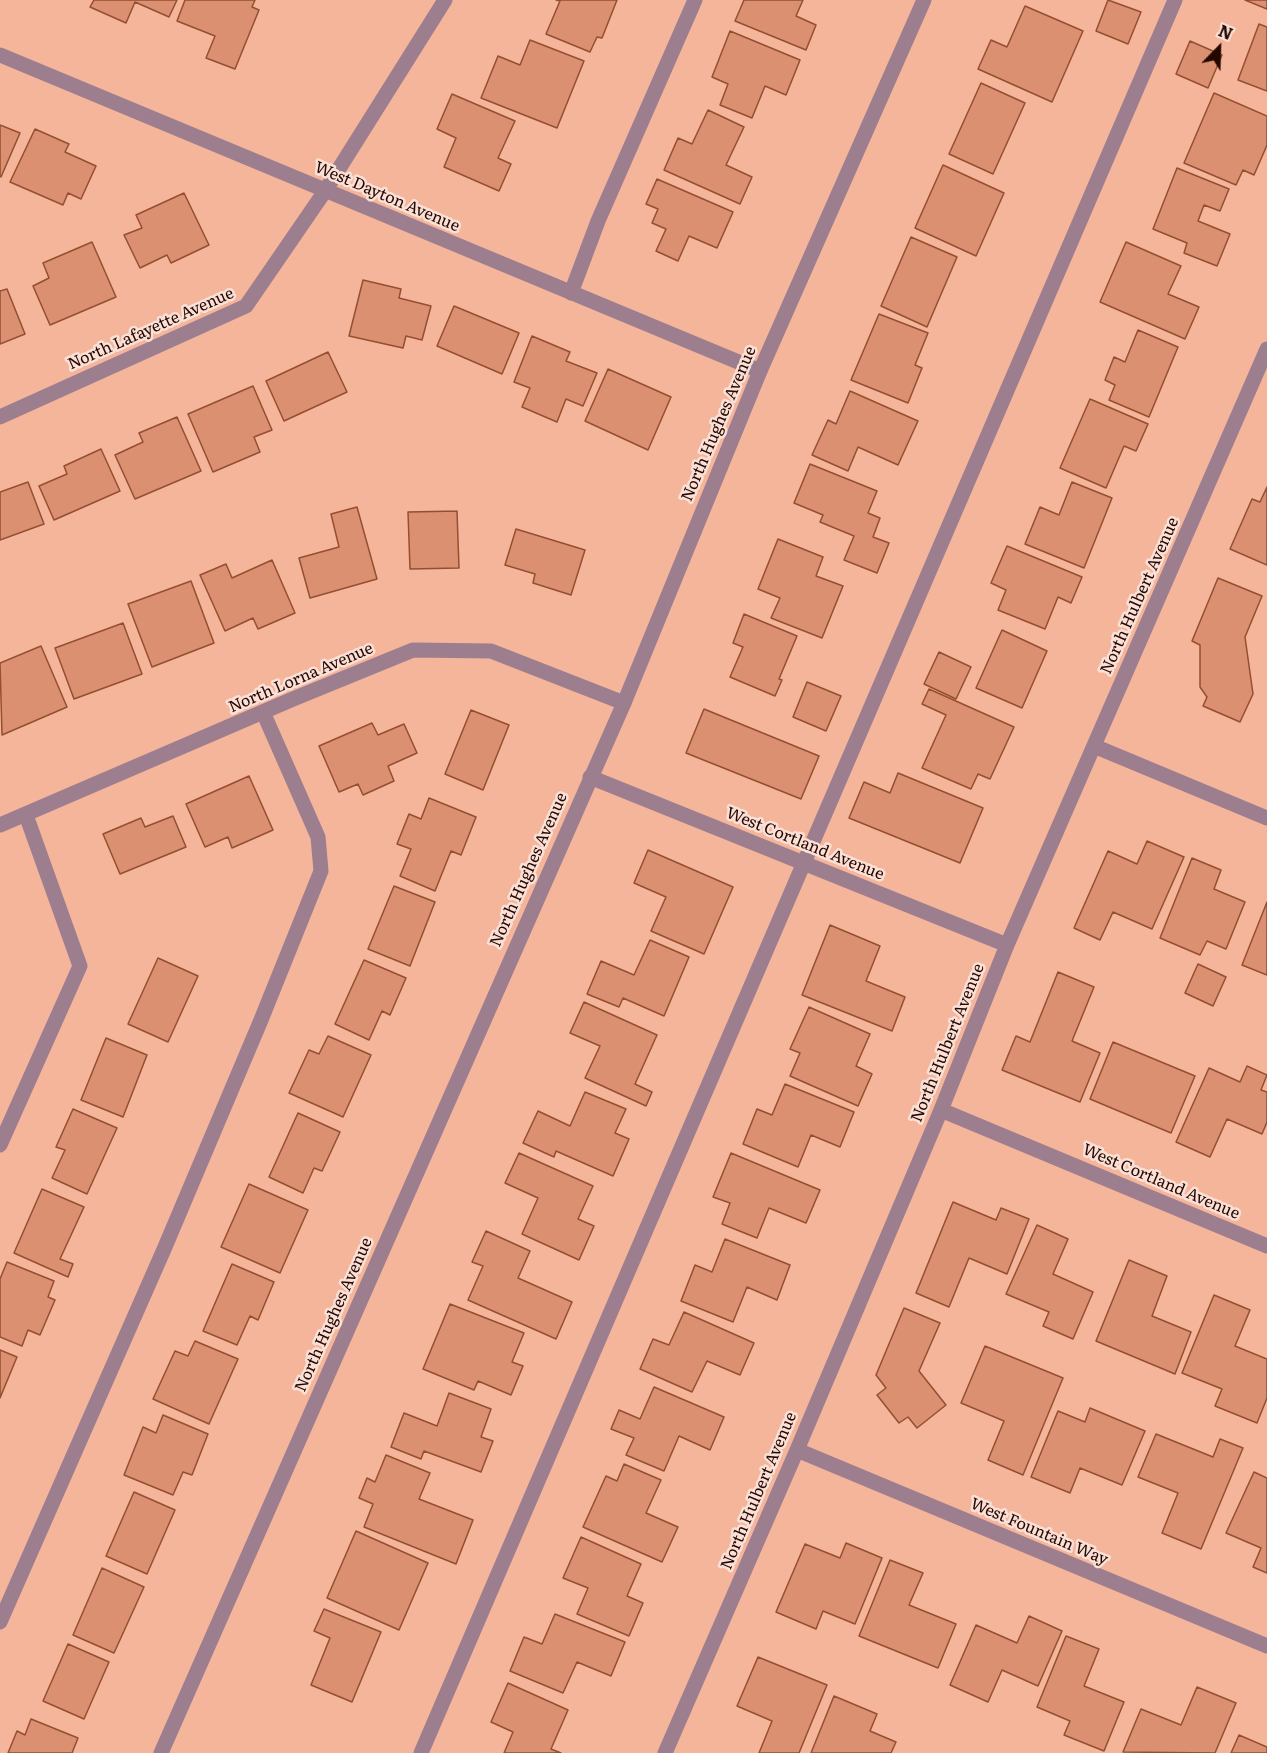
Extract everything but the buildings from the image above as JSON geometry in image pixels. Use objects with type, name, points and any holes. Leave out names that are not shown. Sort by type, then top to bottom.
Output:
[{"type":"street","name":"North Lafayette Avenue","points":[[0,417],[246,306],[325,191],[445,0]]},
{"type":"street","points":[[571,293],[598,221],[694,0]]},
{"type":"street","name":"North Hughes Avenue","points":[[161,1753],[624,703],[760,371],[924,0]]},
{"type":"street","points":[[421,1753],[1175,0]]},
{"type":"street","name":"West Dayton Avenue","points":[[0,55],[760,371]]},
{"type":"street","name":"North Hulbert Avenue","points":[[665,1753],[941,1110],[1007,945],[1267,349]]},
{"type":"street","name":"North Lorna Avenue","points":[[0,825],[26,816],[263,712],[413,650],[491,651],[624,703]]},
{"type":"street","points":[[0,1622],[165,1246],[261,1020],[321,871],[318,837],[263,712]]},
{"type":"street","points":[[1094,746],[1267,818]]},
{"type":"street","name":"West Cortland Avenue","points":[[590,777],[1007,945]]},
{"type":"street","points":[[0,1145],[80,966],[26,816]]},
{"type":"street","name":"West Cortland Avenue","points":[[941,1110],[1267,1246]]},
{"type":"street","name":"West Fountain Way","points":[[796,1450],[1267,1647]]}]
